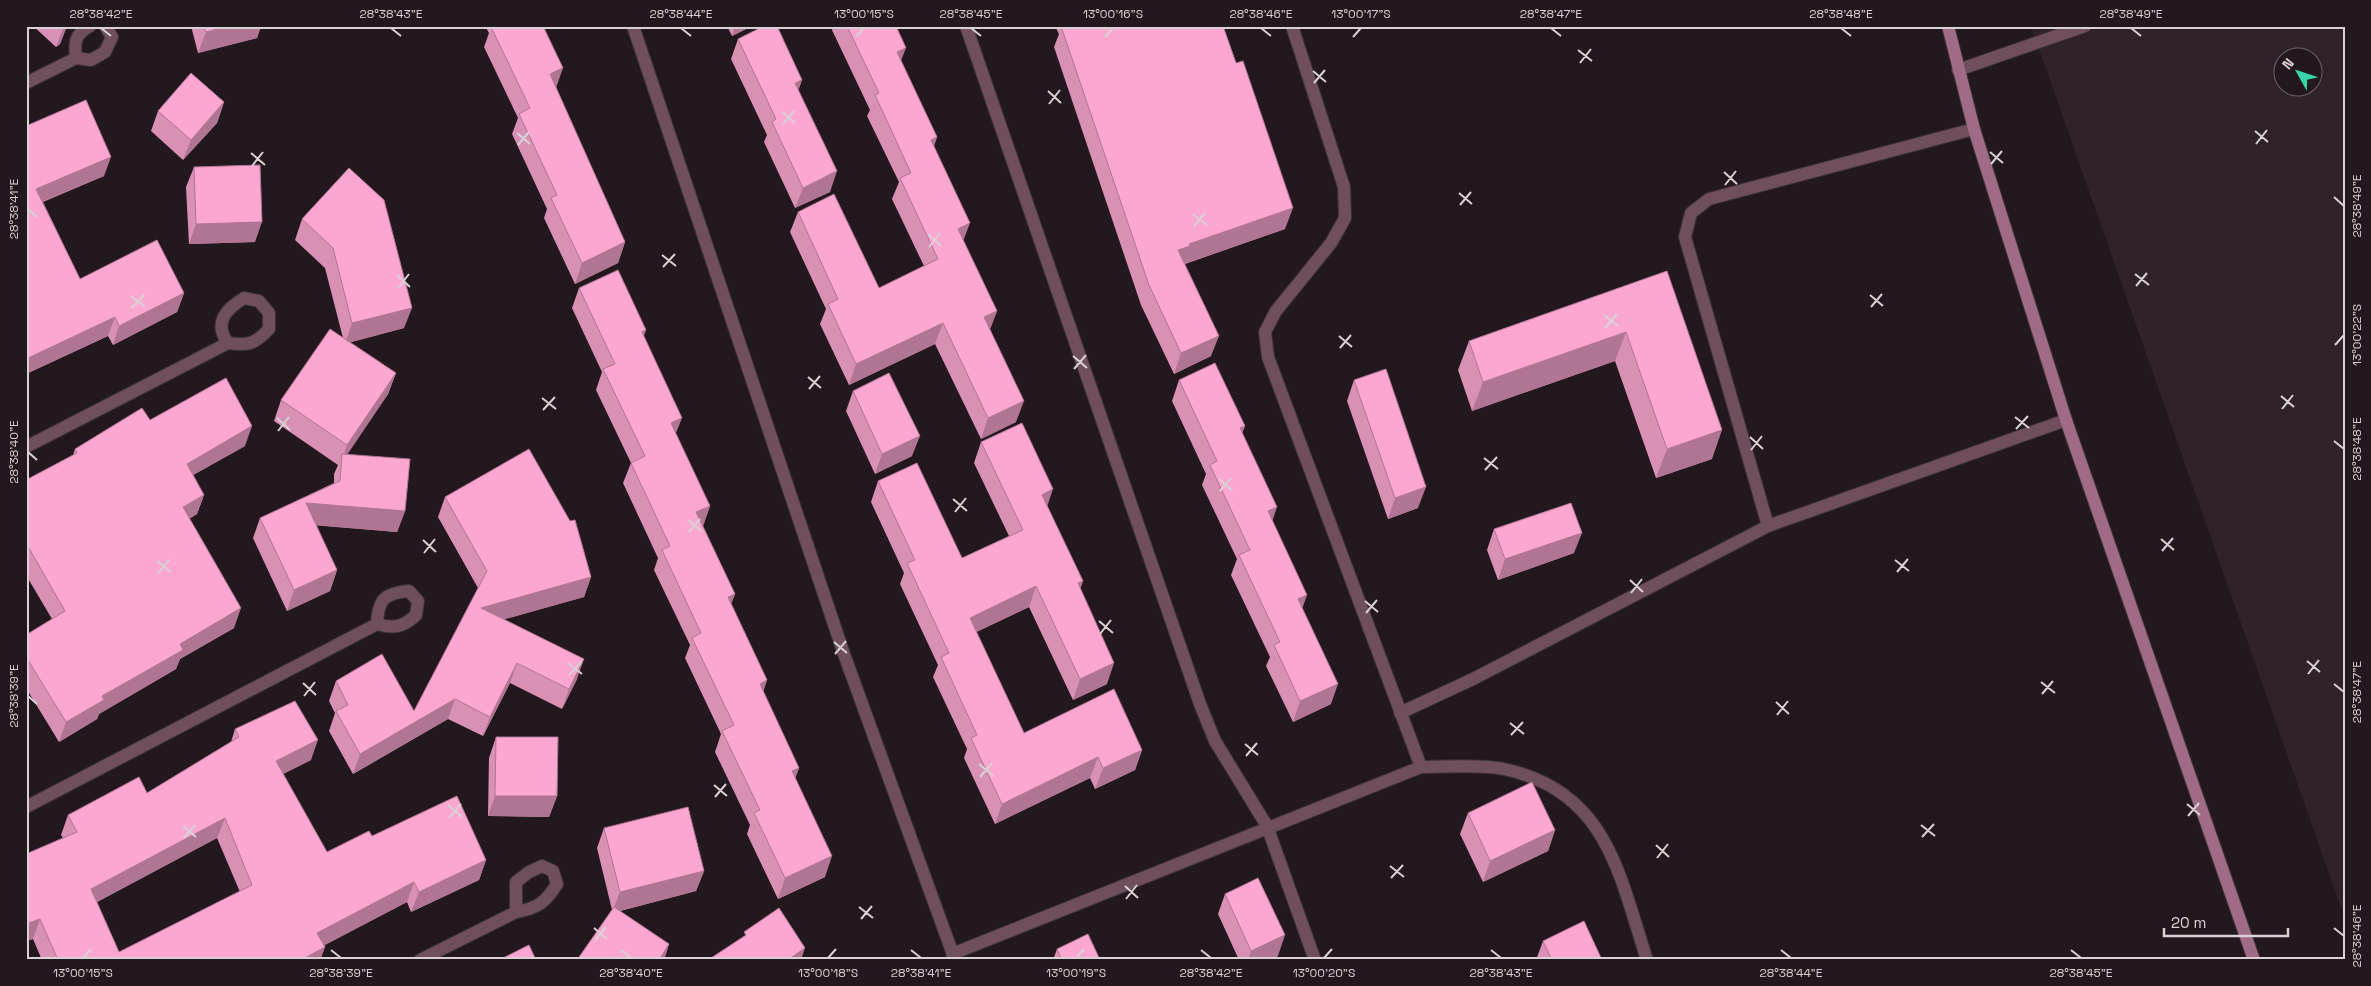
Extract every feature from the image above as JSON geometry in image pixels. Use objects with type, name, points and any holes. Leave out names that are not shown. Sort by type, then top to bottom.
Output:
[{"type":"street","points":[[76,58],[74,43],[80,31],[90,26]]},
{"type":"street","points":[[26,83],[76,58],[91,60],[105,52],[112,37],[105,26]]},
{"type":"street","points":[[634,26],[844,654],[954,957],[1267,826],[1421,767],[1503,768],[1540,779],[1575,802],[1602,835],[1618,869],[1647,960]]},
{"type":"street","points":[[966,26],[1200,704],[1215,741],[1267,826],[1316,960]]},
{"type":"street","points":[[1292,26],[1344,188],[1345,218],[1331,243],[1276,311],[1265,332],[1268,357],[1421,767]]},
{"type":"street","points":[[1948,26],[1974,129],[2066,420],[2254,960]]},
{"type":"street","points":[[1958,70],[2085,26]]},
{"type":"street","points":[[1768,526],[1685,238],[1690,214],[1709,200],[1974,129]]},
{"type":"street","points":[[26,447],[228,343]]},
{"type":"street","points":[[1400,713],[1472,679],[1768,526],[2066,420]]},
{"type":"street","points":[[26,807],[377,624]]},
{"type":"street","points":[[420,960],[516,912]]},
{"type":"shaded area","points":[[2031,26],[2345,26],[2345,919]]},
{"type":"building","points":[[204,26],[229,26],[206,32]]},
{"type":"building","points":[[543,26],[563,68],[550,74],[625,242],[582,263],[551,198],[557,195],[519,114],[530,108],[491,27]]},
{"type":"building","points":[[764,26],[777,26],[802,80],[795,83],[837,171],[803,188],[772,122],[776,119],[738,39]]},
{"type":"building","points":[[847,26],[896,26],[906,48],[897,52],[937,137],[931,140],[970,223],[958,229],[997,311],[984,317],[1024,401],[988,418],[943,323],[856,364],[828,304],[838,299],[798,212],[834,194],[879,288],[938,259],[900,178],[911,173],[875,95],[879,93]]},
{"type":"building","points":[[1061,26],[1223,26],[1236,63],[1243,61],[1293,208],[1189,244],[1190,246],[1178,250],[1219,336],[1181,353],[1149,285]]},
{"type":"building","points":[[191,73],[224,102],[191,140],[158,111]]},
{"type":"building","points":[[86,100],[111,157],[36,189],[80,279],[157,240],[184,293],[119,326],[115,317],[26,359],[26,126]]},
{"type":"building","points":[[260,165],[262,222],[196,224],[194,167]]},
{"type":"building","points":[[349,168],[384,200],[412,308],[352,323],[333,248],[302,219]]},
{"type":"building","points":[[618,270],[646,330],[642,332],[682,418],[671,423],[710,506],[696,512],[735,594],[728,597],[767,680],[760,684],[799,768],[792,771],[832,856],[785,878],[754,813],[760,810],[722,731],[734,725],[692,638],[701,633],[662,550],[670,546],[631,463],[645,456],[603,369],[615,364],[579,288]]},
{"type":"building","points":[[1667,271],[1722,430],[1667,449],[1626,332],[1483,382],[1469,341]]},
{"type":"building","points":[[330,329],[396,373],[347,445],[281,400]]},
{"type":"building","points":[[1215,363],[1245,426],[1240,428],[1277,507],[1268,511],[1307,595],[1298,599],[1338,684],[1300,701],[1274,645],[1280,642],[1239,555],[1250,550],[1210,465],[1217,461],[1179,380]]},
{"type":"building","points":[[1386,369],[1426,487],[1395,498],[1354,380]]},
{"type":"building","points":[[889,373],[920,436],[882,454],[853,391]]},
{"type":"building","points":[[226,378],[252,426],[187,464],[204,495],[183,507],[241,608],[180,644],[183,650],[102,696],[104,700],[66,722],[26,657],[26,635],[65,611],[26,543],[26,480],[77,453],[75,449],[142,408],[150,420]]},
{"type":"building","points":[[1022,423],[1053,489],[1042,495],[1083,581],[1078,583],[1114,663],[1080,679],[1036,586],[970,618],[1024,733],[1114,689],[1142,750],[1103,768],[1098,757],[1002,804],[971,738],[977,735],[941,657],[949,653],[907,563],[915,560],[878,481],[917,463],[962,558],[1023,530],[981,442]]},
{"type":"building","points":[[529,449],[570,521],[575,520],[591,577],[481,608],[584,659],[569,689],[517,663],[490,717],[455,699],[360,754],[336,711],[348,705],[336,681],[382,654],[414,711],[487,571],[445,497]]},
{"type":"building","points":[[342,454],[410,459],[405,511],[306,503],[337,570],[294,590],[260,518],[340,481]]},
{"type":"building","points":[[1571,503],[1582,533],[1505,559],[1494,529]]},
{"type":"building","points":[[295,701],[318,740],[276,761],[327,852],[369,831],[372,836],[457,796],[486,860],[419,892],[414,882],[317,933],[325,947],[301,960],[58,960],[40,919],[26,924],[26,854],[77,832],[68,815],[139,777],[147,793],[239,737],[235,729]],"holes":[[[225,818],[252,885],[119,952],[91,889]]]},
{"type":"building","points":[[496,737],[558,737],[557,796],[495,796]]},
{"type":"building","points":[[1532,782],[1555,830],[1490,861],[1468,813]]},
{"type":"building","points":[[688,807],[704,871],[620,892],[604,828]]},
{"type":"building","points":[[1258,878],[1285,935],[1251,951],[1225,894]]},
{"type":"building","points":[[614,907],[669,944],[659,960],[577,960]]},
{"type":"building","points":[[779,908],[805,948],[788,960],[708,960],[746,935],[744,932]]},
{"type":"building","points":[[1584,921],[1602,960],[1552,960],[1543,941]]},
{"type":"building","points":[[1088,934],[1100,960],[1062,960],[1057,949]]},
{"type":"building","points":[[529,945],[536,960],[499,960]]}]
